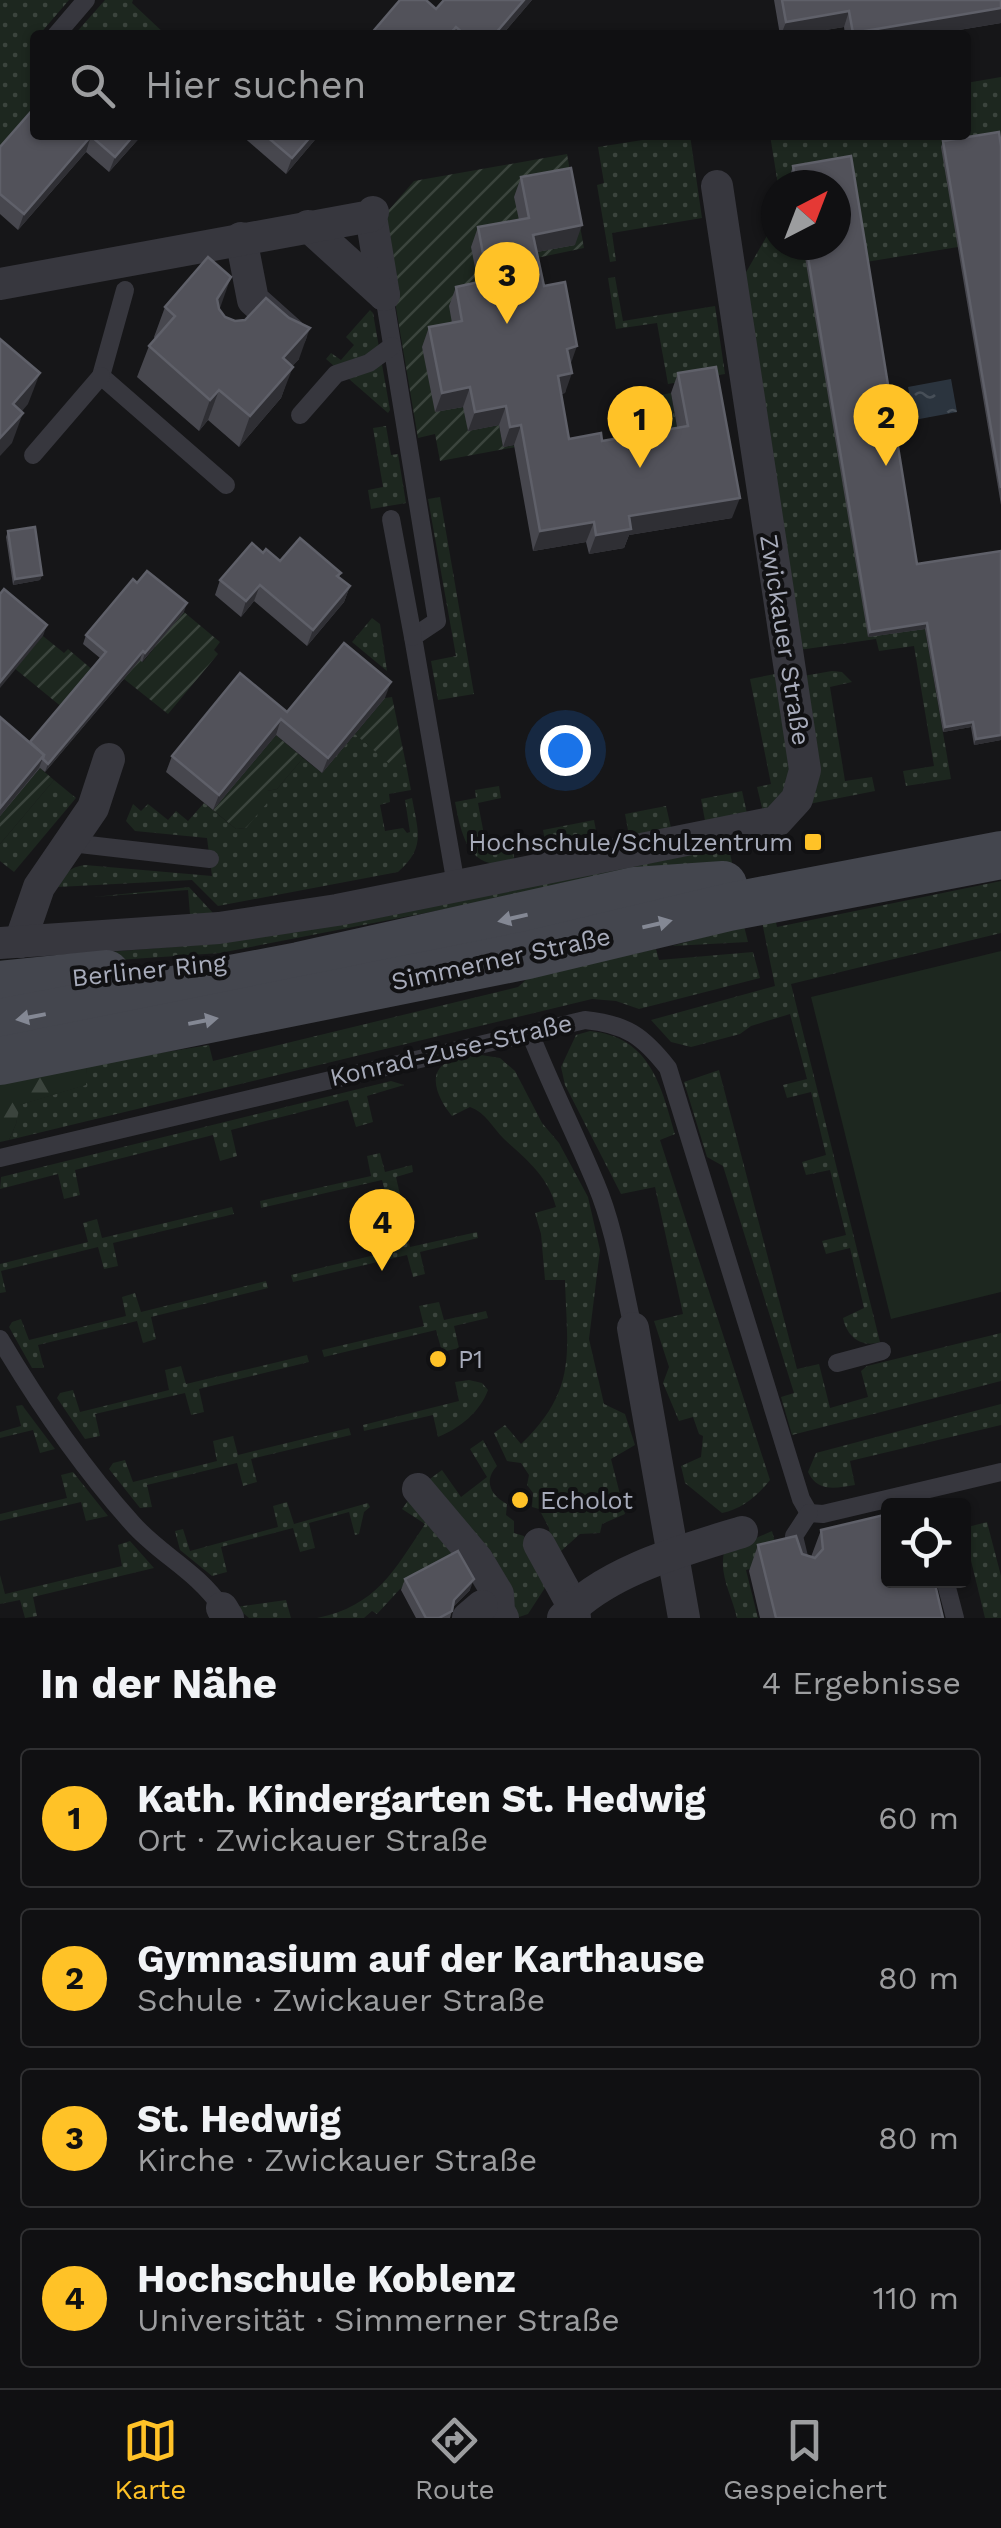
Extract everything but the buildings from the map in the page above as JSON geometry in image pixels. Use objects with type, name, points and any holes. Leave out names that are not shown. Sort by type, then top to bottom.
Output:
[{"type":"street","name":"Zwickauer Straße","points":[[10,943],[219,928],[337,910],[776,822],[797,799],[805,770],[717,186]]},
{"type":"street","points":[[2,280],[59,268],[123,276],[255,232],[372,214],[384,295]]},
{"type":"street","points":[[308,226],[384,295]]},
{"type":"street","points":[[255,232],[244,311],[291,334]]},
{"type":"street","name":"Zwickauer Straße","points":[[10,943],[38,887],[93,808],[109,759]]},
{"type":"street","name":"Simmerner Straße","points":[[0,1022],[299,966],[634,891],[747,883],[1001,837]]},
{"type":"street","name":"Simmerner Straße","points":[[0,1061],[509,958],[729,907],[1001,855]]},
{"type":"street","name":"Berliner Ring","points":[[0,985],[244,960],[299,966]]},
{"type":"street","points":[[633,1328],[684,1618]]},
{"type":"street","points":[[418,1489],[477,1559],[498,1594],[488,1613]]},
{"type":"street","points":[[539,1544],[574,1615],[627,1573],[739,1525]]},
{"type":"lane","points":[[60,30],[86,0]]},
{"type":"lane","points":[[33,455],[101,376],[123,276]]},
{"type":"lane","points":[[384,295],[437,621],[413,638]]},
{"type":"lane","points":[[300,416],[336,374],[369,363],[392,346]]},
{"type":"lane","points":[[101,376],[226,485]]},
{"type":"lane","points":[[391,519],[456,885]]},
{"type":"lane","points":[[70,843],[210,859]]},
{"type":"lane","name":"Konrad-Zuse-Straße","points":[[0,1158],[585,1020],[611,1022],[651,1047],[668,1068],[801,1499],[809,1512]]},
{"type":"lane","points":[[530,1033],[597,1186],[633,1328]]},
{"type":"lane","points":[[0,1339],[29,1388],[134,1526],[205,1584],[225,1613]]},
{"type":"lane","points":[[837,1363],[882,1351]]},
{"type":"lane","points":[[927,1498],[1001,1472]]},
{"type":"lane","points":[[802,1572],[794,1536],[809,1512],[823,1514],[881,1505]]},
{"type":"lane","points":[[947,1588],[955,1618]]},
{"type":"green space","points":[[0,0],[69,0],[43,30],[30,30],[30,122],[0,156]]},
{"type":"green space","points":[[105,0],[133,0],[161,30],[78,30]]},
{"type":"green space","points":[[1001,77],[1001,163],[958,247],[866,262],[849,162],[830,170],[776,170],[771,140],[971,140],[971,82]]},
{"type":"green space","points":[[642,140],[691,140],[702,218],[612,233],[616,261],[610,262],[597,185],[604,183],[598,147]]},
{"type":"green space","points":[[567,154],[584,248],[527,260],[522,237],[455,341],[468,431],[499,425],[503,447],[559,439],[440,461],[435,434],[418,438],[381,219],[414,181]]},
{"type":"green space","points":[[761,246],[761,260],[808,260],[925,629],[951,779],[906,786],[903,771],[934,766],[914,646],[879,651],[876,639],[799,650],[745,274]]},
{"type":"green space","points":[[615,277],[623,321],[715,306],[725,374],[668,384],[657,323],[616,329],[608,278]]},
{"type":"green space","points":[[370,310],[388,413],[326,359],[331,353],[341,360],[354,345],[346,337]]},
{"type":"green space","points":[[671,393],[680,445],[627,455],[618,403]]},
{"type":"green space","points":[[386,426],[391,455],[398,454],[406,503],[371,509],[368,490],[383,487],[373,428]]},
{"type":"green space","points":[[440,497],[474,694],[438,700],[431,661],[456,656],[428,499]]},
{"type":"green space","points":[[184,612],[220,642],[214,650],[218,654],[168,714],[119,675],[135,656],[143,662],[155,647],[147,640],[171,626]]},
{"type":"green space","points":[[372,618],[380,624],[387,671],[352,642]]},
{"type":"green space","points":[[43,636],[64,653],[68,649],[94,671],[63,708],[8,663],[31,650]]},
{"type":"green space","points":[[842,672],[852,682],[830,687],[845,781],[872,777],[875,791],[809,804],[803,676]]},
{"type":"green space","points":[[780,673],[793,764],[783,794],[763,812],[757,787],[771,784],[750,679]]},
{"type":"green space","points":[[392,697],[406,764],[393,767],[355,734],[385,698]]},
{"type":"green space","points":[[355,734],[393,766],[406,764],[411,790],[389,794],[390,802],[380,805],[385,831],[403,828],[407,833],[410,832],[405,800],[412,798],[418,838],[413,855],[398,872],[218,906],[192,880],[58,887],[68,872],[85,865],[212,876],[207,838],[135,831],[126,821],[133,804],[141,811],[148,804],[168,820],[176,811],[188,821],[204,803],[236,829],[246,828],[267,791],[277,789],[303,758],[322,773]]},
{"type":"green space","points":[[276,735],[303,758],[277,789],[267,791],[268,802],[246,828],[236,829],[213,810]]},
{"type":"green space","points":[[40,768],[54,780],[0,844],[0,815]]},
{"type":"green space","points":[[54,780],[76,798],[14,872],[0,861],[0,844]]},
{"type":"green space","points":[[499,786],[501,798],[478,803],[485,840],[510,836],[515,863],[487,862],[470,849],[455,802],[476,798],[475,790]]},
{"type":"green space","points":[[742,791],[748,818],[706,826],[701,799]]},
{"type":"green space","points":[[666,806],[672,832],[630,841],[625,814]]},
{"type":"green space","points":[[594,820],[599,847],[548,857],[543,830]]},
{"type":"green space","points":[[729,848],[734,872],[651,869],[220,953],[0,968],[0,961],[219,943]]},
{"type":"green space","points":[[1001,881],[1001,933],[791,984],[880,1342],[861,1342],[851,1336],[843,1318],[864,1308],[850,1248],[826,1254],[822,1241],[846,1235],[830,1170],[806,1175],[802,1162],[826,1155],[811,1092],[787,1098],[783,1085],[807,1079],[790,1014],[751,1026],[740,1034],[691,1047],[671,1042],[651,1020],[775,986],[762,922],[774,913],[777,927]]},
{"type":"green space","points":[[189,887],[213,913],[190,915],[188,890],[94,897]]},
{"type":"green space","points":[[744,926],[748,942],[672,946]]},
{"type":"green space","points":[[656,949],[659,960],[753,952],[760,978],[639,1009],[616,1001],[592,999],[9,1140],[19,1105],[85,1085],[87,1065],[209,1045],[213,1061],[518,987],[531,975]]},
{"type":"green space","points":[[1001,951],[1001,1292],[891,1319],[811,997]]},
{"type":"green space","points":[[590,1031],[627,1043],[640,1053],[658,1081],[675,1134],[660,1140],[770,1480],[749,1501],[722,1513],[685,1483],[681,1466],[701,1457],[703,1436],[693,1417],[679,1421],[663,1383],[669,1367],[654,1321],[683,1314],[655,1187],[621,1194],[565,1085],[561,1067],[576,1035]]},
{"type":"green space","points":[[481,1055],[500,1058],[515,1071],[588,1197],[600,1250],[589,1339],[604,1404],[625,1414],[635,1445],[611,1459],[625,1514],[602,1524],[600,1533],[580,1534],[551,1560],[549,1528],[539,1509],[532,1507],[529,1475],[521,1463],[507,1461],[494,1433],[505,1425],[521,1444],[552,1405],[565,1369],[565,1280],[545,1280],[535,1213],[556,1207],[542,1177],[485,1117],[470,1107],[452,1116],[440,1097],[436,1082],[440,1068],[454,1060]]},
{"type":"green space","points":[[87,1065],[86,1085],[20,1105],[9,1140],[0,1142],[0,1082]]},
{"type":"green space","points":[[719,1070],[797,1369],[819,1364],[830,1408],[868,1397],[861,1371],[867,1366],[1001,1333],[1001,1381],[792,1435],[781,1397],[794,1393],[723,1166],[707,1157],[684,1082]]},
{"type":"green space","points":[[391,1081],[404,1085],[367,1096],[373,1122],[356,1127],[348,1100],[231,1130],[237,1156],[220,1161],[213,1135],[75,1170],[80,1195],[64,1199],[58,1174],[0,1189],[1,1177]]},
{"type":"green space","points":[[380,1153],[385,1172],[412,1165],[413,1172],[396,1177],[401,1199],[388,1203],[382,1180],[261,1208],[260,1201],[371,1176],[367,1156]]},
{"type":"green space","points":[[232,1207],[234,1214],[113,1243],[118,1266],[104,1269],[98,1247],[1,1271],[6,1292],[0,1293],[0,1264],[88,1242],[83,1223],[97,1219],[102,1238]]},
{"type":"green space","points":[[405,1228],[410,1247],[477,1232],[478,1238],[420,1252],[425,1274],[413,1277],[407,1255],[293,1282],[291,1275],[396,1250],[392,1231]]},
{"type":"green space","points":[[266,1281],[268,1288],[151,1317],[156,1339],[143,1343],[137,1321],[38,1345],[44,1368],[32,1368],[9,1327],[21,1319],[29,1340],[126,1316],[122,1297],[135,1293],[141,1312]]},
{"type":"green space","points":[[439,1302],[444,1320],[486,1311],[488,1318],[454,1326],[459,1348],[442,1352],[436,1330],[324,1357],[322,1350],[424,1326],[419,1306]]},
{"type":"green space","points":[[307,1355],[309,1362],[199,1389],[204,1412],[191,1415],[185,1393],[95,1414],[100,1436],[85,1439],[57,1398],[60,1393],[73,1390],[80,1412],[169,1390],[165,1370],[181,1366],[186,1384]]},
{"type":"green space","points":[[455,1382],[482,1383],[488,1390],[484,1398],[461,1424],[438,1437],[433,1415],[364,1431],[363,1425],[459,1401]]},
{"type":"green space","points":[[1001,1404],[1001,1425],[850,1461],[855,1485],[822,1486],[808,1472],[816,1453]]},
{"type":"green space","points":[[22,1405],[55,1449],[40,1453],[33,1430],[0,1438],[0,1432],[21,1426],[16,1406]]},
{"type":"green space","points":[[349,1428],[351,1435],[251,1459],[257,1482],[243,1486],[237,1463],[147,1485],[152,1507],[140,1508],[109,1469],[113,1463],[125,1460],[133,1482],[217,1461],[213,1441],[233,1436],[238,1455]]},
{"type":"green space","points":[[483,1440],[497,1466],[490,1477],[493,1492],[507,1504],[506,1515],[514,1521],[514,1533],[524,1536],[526,1545],[552,1577],[528,1614],[516,1618],[423,1484],[442,1470],[461,1497],[487,1477],[470,1449]]},
{"type":"green space","points":[[73,1472],[108,1516],[86,1521],[81,1502],[0,1521],[0,1514],[67,1498],[61,1475]]},
{"type":"green space","points":[[413,1494],[463,1553],[400,1589],[377,1614],[372,1611],[364,1618],[317,1618],[354,1605],[393,1571],[425,1524],[402,1509]]},
{"type":"green space","points":[[287,1502],[294,1524],[368,1503],[370,1507],[364,1512],[359,1534],[355,1535],[349,1512],[309,1523],[315,1548],[300,1552],[293,1528],[221,1547],[227,1572],[212,1576],[180,1550],[175,1531],[183,1529],[190,1551],[278,1527],[273,1506]]},
{"type":"green space","points":[[987,1522],[1001,1576],[1001,1618],[985,1618],[971,1561],[971,1526]]},
{"type":"green space","points":[[772,1531],[776,1546],[774,1562],[746,1570],[758,1618],[737,1618],[725,1577],[724,1552]]},
{"type":"green space","points":[[130,1541],[154,1568],[33,1597],[37,1616],[25,1618],[20,1600],[0,1604],[0,1575],[5,1594],[122,1566],[118,1545]]},
{"type":"green space","points":[[286,1600],[291,1618],[249,1618],[236,1607]]},
{"type":"water","points":[[951,379],[957,412],[914,420],[908,387]]},
{"type":"place","name":"St. Hedwig","points":[[507,324]]},
{"type":"place","name":"Gymnasium auf der Karthause","points":[[886,466]]},
{"type":"place","name":"Kath. Kindergarten St. Hedwig","points":[[640,468]]},
{"type":"place","name":"Hochschule/Schulzentrum","points":[[813,842]]},
{"type":"place","name":"Hochschule Koblenz","points":[[382,1271]]},
{"type":"place","name":"P1","points":[[438,1359]]},
{"type":"place","name":"Echolot","points":[[520,1500]]}]
